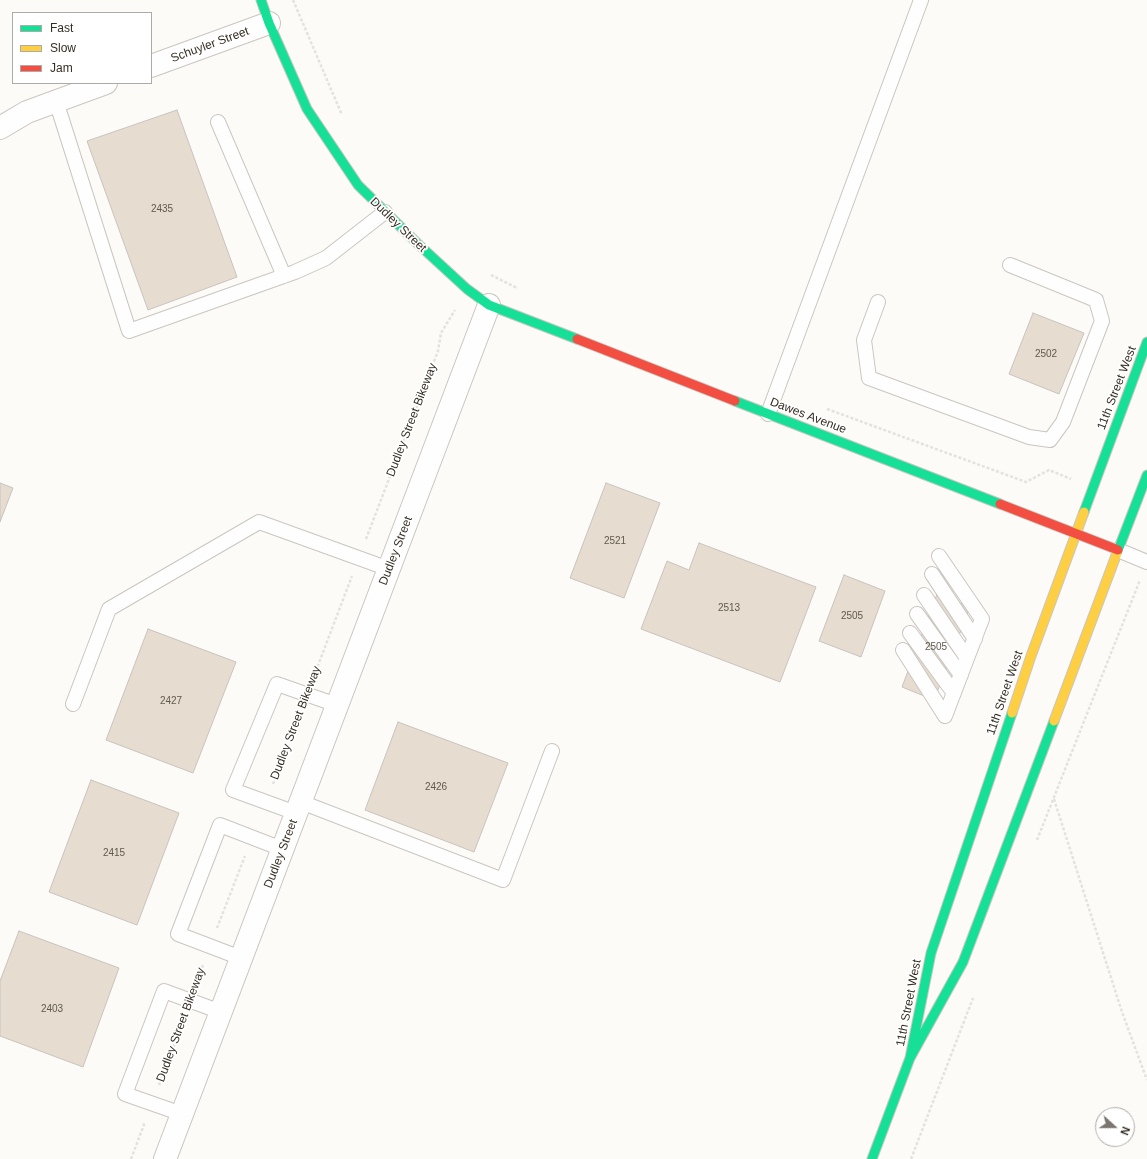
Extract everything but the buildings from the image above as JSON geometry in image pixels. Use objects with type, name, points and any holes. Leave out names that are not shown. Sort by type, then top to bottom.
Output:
[{"type":"main road","name":"Dudley Street","points":[[260,0],[307,109],[358,185],[416,243],[467,289],[489,305]]},
{"type":"main road","name":"Dawes Avenue","points":[[489,305],[1118,550]]},
{"type":"main road","name":"11th Street West","points":[[910,1058],[930,953],[1030,656],[1147,342]]},
{"type":"main road","name":"11th Street West","points":[[872,1159],[910,1058],[963,962],[1082,651],[1118,550],[1147,475]]},
{"type":"street","name":"Schuyler Street","points":[[152,66],[269,23]]},
{"type":"street","points":[[0,128],[27,112],[103,84]]},
{"type":"street","name":"Dudley Street","points":[[165,1159],[489,305]]},
{"type":"lane","points":[[768,414],[921,0]]},
{"type":"lane","points":[[56,101],[130,331],[284,276],[326,258],[385,212]]},
{"type":"lane","points":[[218,122],[284,276]]},
{"type":"lane","points":[[878,302],[864,340],[869,378],[1029,438],[1050,440],[1063,422],[1102,322],[1096,300],[1010,265]]},
{"type":"lane","points":[[73,704],[109,609],[259,522],[389,569]]},
{"type":"lane","points":[[1118,550],[1147,562]]},
{"type":"lane","points":[[903,650],[945,716],[982,619],[939,556]]},
{"type":"lane","points":[[932,574],[975,639]]},
{"type":"lane","points":[[924,595],[968,658]]},
{"type":"lane","points":[[917,614],[961,676]]},
{"type":"lane","points":[[910,633],[954,693]]},
{"type":"lane","points":[[337,706],[277,684],[233,790],[266,802],[298,808],[503,880],[552,751]]},
{"type":"lane","points":[[241,958],[178,934],[220,825],[282,849]]},
{"type":"lane","points":[[182,1114],[125,1094],[164,991],[221,1012]]},
{"type":"path","points":[[293,0],[345,122]]},
{"type":"path","points":[[487,272],[519,289]]},
{"type":"path","name":"Dudley Street Bikeway","points":[[266,802],[438,352],[441,333],[467,289]]},
{"type":"path","points":[[821,406],[1026,482],[1049,470],[1093,488]]},
{"type":"path","points":[[1054,798],[1122,1012],[1147,1080]]},
{"type":"path","name":"Dudley Street Bikeway","points":[[131,1159],[210,946],[253,837]]},
{"type":"traffic: fast","points":[[261,0],[269,23],[307,109],[358,185],[417,243],[467,289],[489,305],[577,339]]},
{"type":"traffic: fast","points":[[1084,512],[1147,342]]},
{"type":"traffic: fast","points":[[735,401],[1000,504]]},
{"type":"traffic: fast","points":[[1117,553],[1147,475]]},
{"type":"traffic: fast","points":[[910,1058],[931,953],[1012,713]]},
{"type":"traffic: fast","points":[[872,1159],[910,1058],[963,962],[1054,721]]},
{"type":"traffic: slow","points":[[1012,713],[1031,656],[1084,512]]},
{"type":"traffic: slow","points":[[1054,721],[1117,553]]},
{"type":"traffic: jam","points":[[577,339],[735,401]]},
{"type":"traffic: jam","points":[[1000,504],[1118,550]]}]
